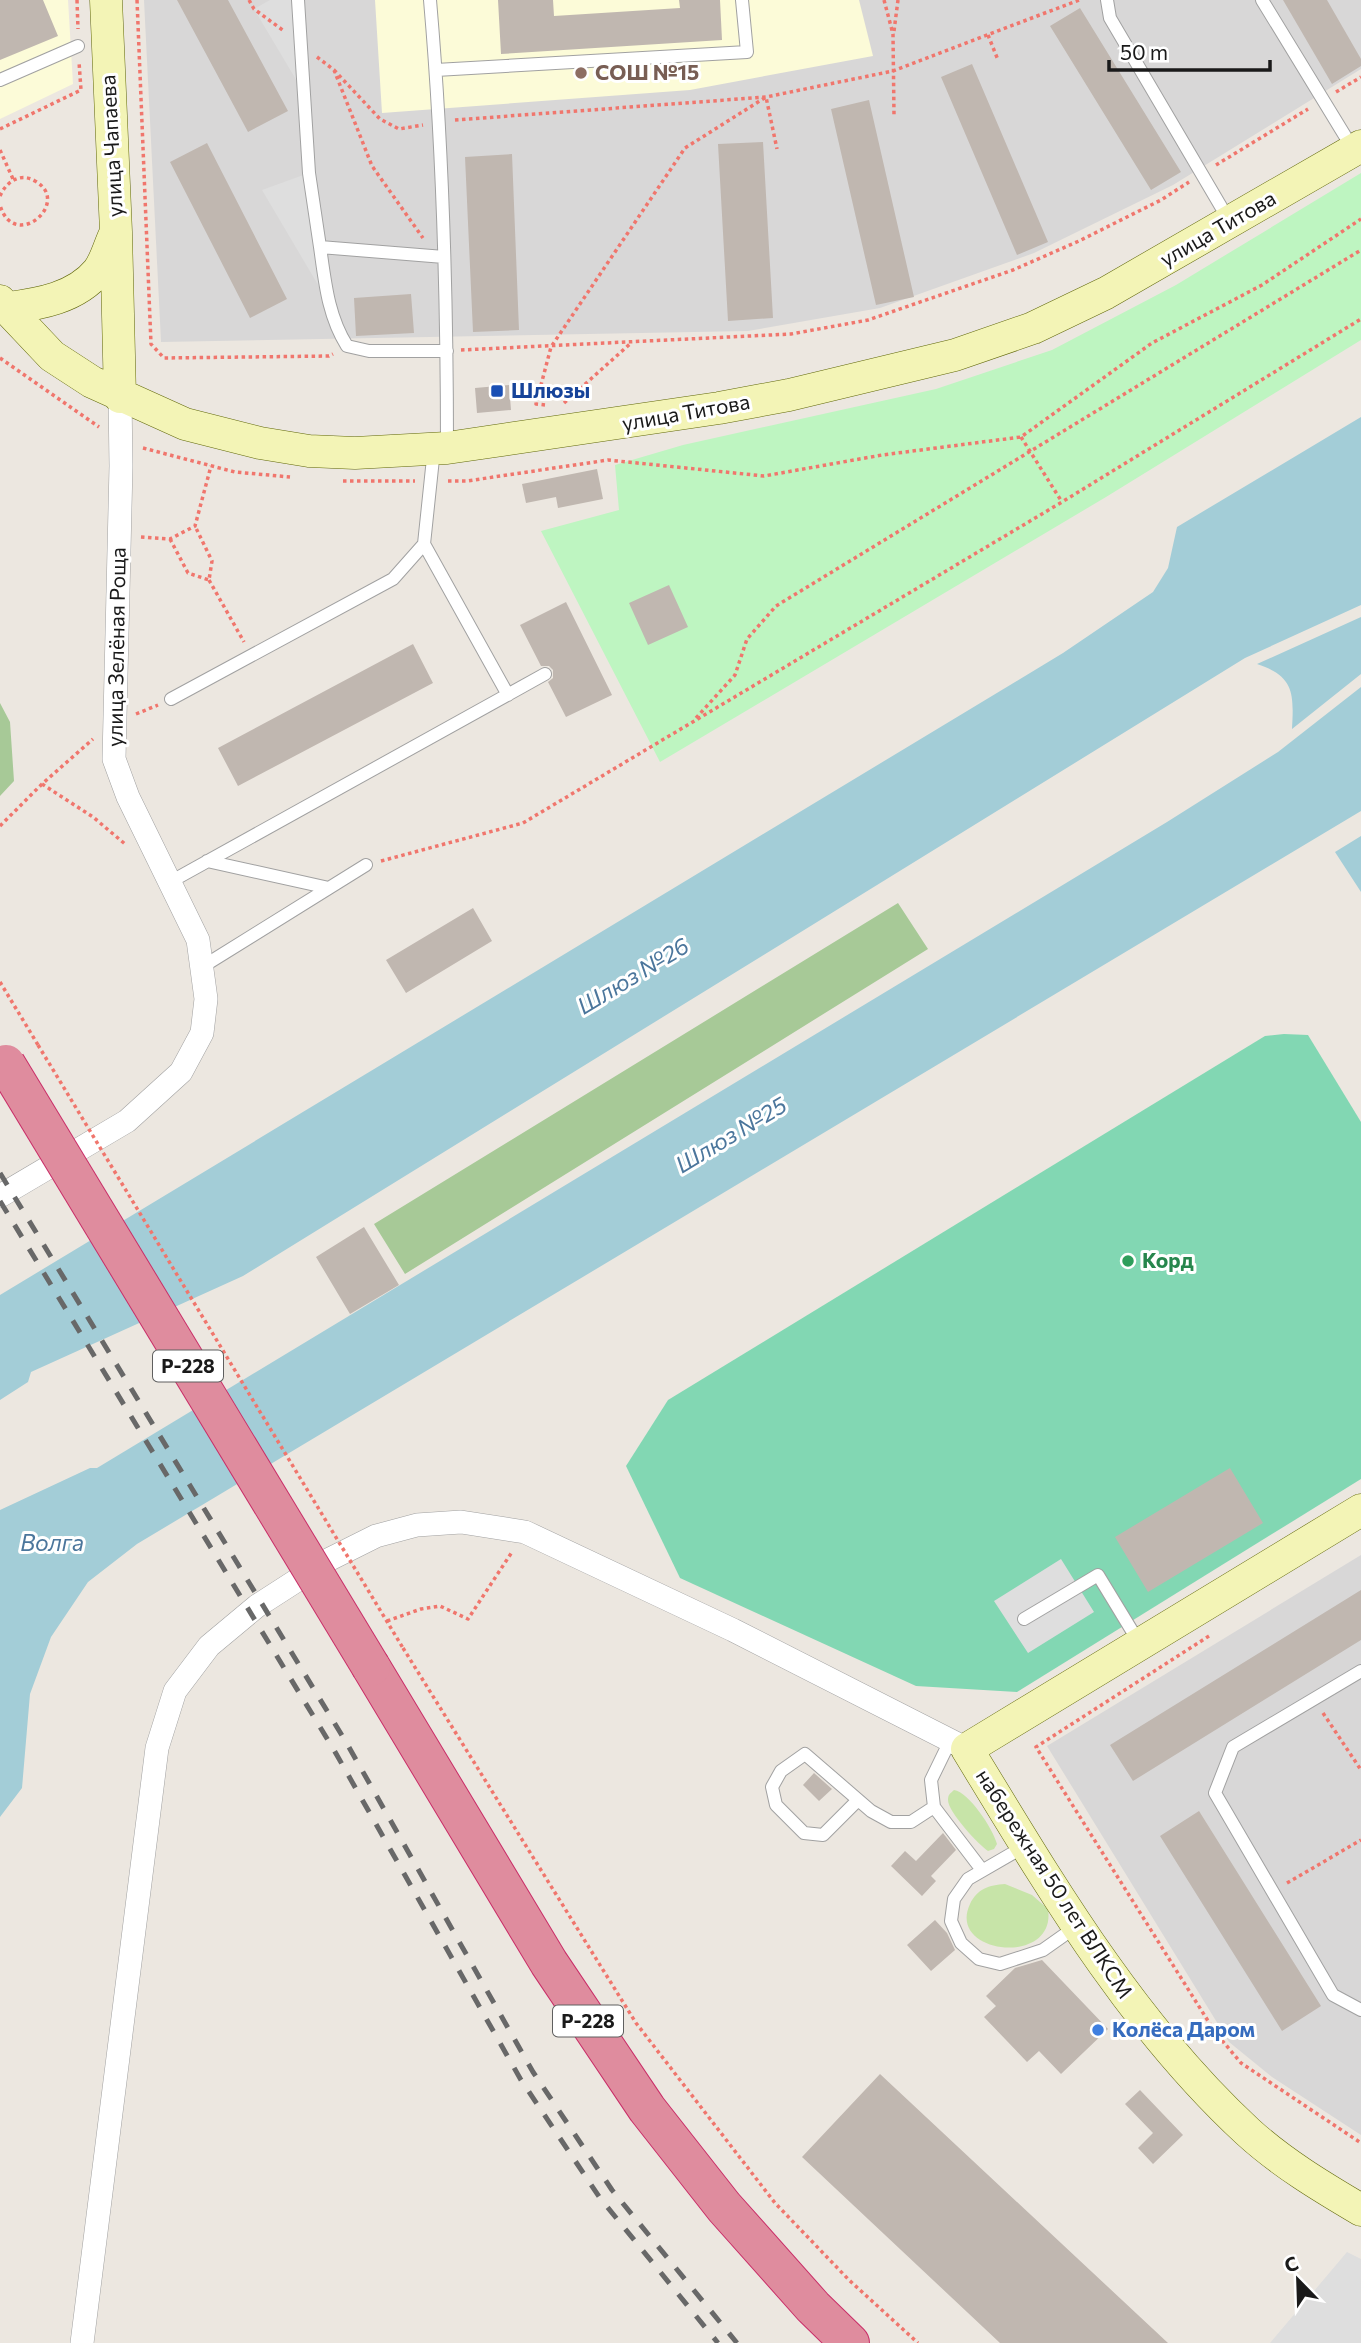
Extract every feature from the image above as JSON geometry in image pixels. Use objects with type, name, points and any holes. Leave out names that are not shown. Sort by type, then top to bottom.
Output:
[{"type":"highway","name":"Р-228","points":[[3,1060],[387,1658],[549,1963],[647,2109],[724,2207],[813,2307],[850,2343]]},
{"type":"street","name":"улица Чапаева","points":[[3,311],[51,301],[75,290],[98,271],[116,232],[106,0]]},
{"type":"street","name":"улица Титова","points":[[3,311],[52,356],[92,382],[120,397],[185,424],[260,443],[309,451],[355,453],[440,448],[719,408],[789,395],[955,355],[1033,328],[1094,299],[1357,148]]},
{"type":"street","points":[[116,232],[120,397]]},
{"type":"street","name":"улица Зелёная Роща","points":[[0,1196],[127,1121],[181,1072],[202,1032],[206,999],[198,940],[128,797],[114,759],[121,466],[120,397]]},
{"type":"street","name":"набережная 50 лет ВЛКСМ","points":[[1361,1510],[1140,1644],[958,1745],[1077,1926],[1142,2019],[1202,2087],[1260,2141],[1308,2178],[1361,2210]]},
{"type":"street","points":[[82,2343],[157,1748],[175,1691],[209,1646],[257,1606],[330,1559],[376,1536],[417,1525],[461,1522],[525,1532],[733,1630],[958,1745]]},
{"type":"lane","points":[[298,0],[309,173],[327,300],[337,331],[347,346],[369,351],[447,351]]},
{"type":"lane","points":[[171,699],[393,579],[424,544],[440,448],[447,351],[440,256],[439,121],[430,0]]},
{"type":"lane","points":[[436,70],[747,52],[742,0]]},
{"type":"lane","points":[[1107,0],[1110,18],[1230,222]]},
{"type":"lane","points":[[1262,0],[1357,148]]},
{"type":"lane","points":[[0,79],[78,46]]},
{"type":"lane","points":[[320,247],[440,256]]},
{"type":"lane","points":[[424,544],[508,695]]},
{"type":"lane","points":[[170,882],[545,674]]},
{"type":"lane","points":[[207,861],[329,888]]},
{"type":"lane","points":[[202,967],[366,865]]},
{"type":"lane","points":[[1024,1619],[1098,1575],[1140,1644]]},
{"type":"lane","points":[[1361,1671],[1233,1747],[1215,1793],[1333,1995],[1361,2010]]},
{"type":"lane","points":[[958,1745],[931,1780],[934,1807],[982,1870]]},
{"type":"lane","points":[[858,1800],[823,1835],[804,1833],[776,1805],[772,1787],[781,1771],[805,1754],[858,1800],[891,1822],[911,1822],[934,1807]]},
{"type":"lane","points":[[1026,1845],[968,1879],[954,1899],[951,1921],[961,1943],[979,1959],[1000,1964],[1043,1950],[1077,1926]]},
{"type":"path","points":[[0,129],[81,90],[77,0]]},
{"type":"path","points":[[137,0],[152,344],[164,358],[329,356],[347,346]]},
{"type":"path","points":[[249,0],[254,9],[334,71],[380,120],[399,129],[439,121],[766,97],[893,71],[1079,0]]},
{"type":"path","points":[[884,0],[893,34]]},
{"type":"path","points":[[894,115],[893,34],[898,0]]},
{"type":"path","points":[[988,35],[998,60]]},
{"type":"path","points":[[334,71],[372,166],[440,256]]},
{"type":"path","points":[[447,351],[791,334],[868,320],[1013,270],[1079,241],[1161,200],[1361,77]]},
{"type":"path","points":[[766,97],[777,149]]},
{"type":"path","points":[[548,406],[536,404],[551,347],[685,148],[766,97]]},
{"type":"path","points":[[0,150],[13,179]]},
{"type":"path","points":[[0,196],[13,179],[28,178],[41,185],[47,198],[44,213],[33,222],[19,224],[6,217],[0,205]]},
{"type":"path","points":[[764,476],[882,455],[1021,437],[1152,343],[1262,285],[1361,219]]},
{"type":"path","points":[[692,722],[735,675],[747,639],[776,606],[1361,250]]},
{"type":"path","points":[[366,865],[523,823],[1062,502],[1361,319]]},
{"type":"path","points":[[559,408],[632,342]]},
{"type":"path","points":[[1021,437],[1062,502]]},
{"type":"path","points":[[211,466],[195,526],[212,561],[209,580],[252,655]]},
{"type":"path","points":[[141,537],[170,539],[195,526]]},
{"type":"path","points":[[170,539],[188,573],[209,580]]},
{"type":"path","points":[[0,826],[42,783],[99,734],[114,724],[171,699]]},
{"type":"path","points":[[42,783],[93,817],[131,849]]},
{"type":"path","points":[[0,982],[387,1621],[387,1658],[636,2023],[775,2203],[849,2280],[918,2343]]},
{"type":"path","points":[[387,1621],[421,1609],[440,1606],[468,1619],[525,1532]]},
{"type":"path","points":[[1210,1635],[1036,1747],[1216,2032],[1241,2063],[1361,2143]]},
{"type":"path","points":[[1314,1699],[1361,1770]]},
{"type":"path","points":[[1272,1891],[1361,1840]]},
{"type":"shaded area","points":[[0,0],[68,0],[73,84],[0,119]]},
{"type":"shaded area","points":[[144,0],[1361,0],[1361,69],[1173,185],[1034,253],[880,308],[748,331],[161,342]]},
{"type":"shaded area","points":[[270,0],[298,0],[304,93],[254,9]]},
{"type":"shaded area","name":"СОШ №15","points":[[375,0],[859,0],[873,56],[690,90],[382,113]]},
{"type":"shaded area","points":[[309,173],[327,300],[262,190]]},
{"type":"shaded area","points":[[1361,1555],[1361,2135],[1272,2077],[1229,2042],[1047,1746]]},
{"type":"shaded area","points":[[1061,1559],[1094,1612],[1028,1653],[994,1601]]},
{"type":"shaded area","points":[[1347,2252],[1361,2259],[1361,2343],[1270,2343]]},
{"type":"green space","points":[[1361,173],[1361,340],[1106,497],[660,762],[541,531],[619,510],[615,465],[683,445],[936,389],[1052,350],[1176,285]]},
{"type":"green space","points":[[0,703],[10,722],[14,781],[0,796]]},
{"type":"green space","points":[[898,903],[928,949],[405,1274],[374,1224]]},
{"type":"green space","name":"Корд","points":[[1308,1035],[1361,1122],[1361,1479],[1017,1692],[916,1686],[680,1578],[626,1466],[668,1400],[1265,1036]]},
{"type":"green space","points":[[954,1790],[966,1797],[986,1821],[997,1844],[994,1849],[988,1851],[984,1848],[953,1812],[948,1800]]},
{"type":"green space","points":[[1005,1884],[1032,1895],[1048,1909],[1046,1928],[1036,1940],[1021,1946],[1003,1947],[987,1943],[973,1934],[967,1921],[970,1904],[980,1891]]},
{"type":"water","name":"Шлюз №26","points":[[1361,417],[1361,605],[1245,658],[243,1276],[31,1372],[28,1382],[0,1400],[0,1295],[1063,653],[1153,592],[1168,568],[1177,527]]},
{"type":"water","points":[[1361,617],[1361,674],[1292,729],[1292,696],[1285,680],[1257,664]]},
{"type":"water","points":[[1361,687],[1361,811],[137,1544],[88,1582],[51,1637],[30,1694],[22,1788],[0,1817],[0,1510],[90,1468],[97,1468],[1167,822],[1278,752]]},
{"type":"water","points":[[1361,836],[1361,892],[1335,852]]},
{"type":"building","points":[[0,0],[43,0],[58,36],[0,60]]},
{"type":"building","points":[[177,0],[228,0],[288,111],[248,132]]},
{"type":"building","points":[[498,0],[553,0],[554,16],[680,8],[679,0],[720,0],[722,40],[501,54]]},
{"type":"building","points":[[1283,0],[1327,0],[1361,59],[1361,66],[1332,84]]},
{"type":"building","points":[[1080,8],[1181,172],[1151,190],[1050,26]]},
{"type":"building","points":[[972,64],[1048,242],[1017,255],[941,77]]},
{"type":"building","points":[[869,100],[914,297],[876,305],[831,109]]},
{"type":"building","points":[[763,142],[773,318],[728,321],[718,144]]},
{"type":"building","points":[[207,143],[287,299],[250,318],[170,162]]},
{"type":"building","points":[[512,154],[519,330],[473,332],[465,157]]},
{"type":"building","points":[[411,294],[414,333],[356,336],[354,298]]},
{"type":"building","points":[[509,385],[511,410],[477,413],[475,388]]},
{"type":"building","points":[[597,469],[603,499],[558,508],[556,497],[526,503],[522,484]]},
{"type":"building","points":[[669,585],[688,627],[648,645],[629,603]]},
{"type":"building","points":[[566,602],[612,695],[566,717],[548,682],[553,678],[553,670],[549,666],[541,666],[520,625]]},
{"type":"building","points":[[413,644],[433,683],[238,786],[218,748]]},
{"type":"building","points":[[473,908],[492,941],[406,993],[386,960]]},
{"type":"building","points":[[364,1227],[399,1285],[350,1314],[316,1257]]},
{"type":"building","points":[[1230,1468],[1263,1523],[1148,1592],[1115,1537]]},
{"type":"building","points":[[1361,1590],[1361,1640],[1133,1781],[1110,1745]]},
{"type":"building","points":[[814,1773],[832,1789],[819,1801],[803,1785]]},
{"type":"building","points":[[1199,1811],[1321,2006],[1282,2031],[1160,1836]]},
{"type":"building","points":[[943,1833],[956,1850],[931,1876],[936,1881],[922,1896],[891,1866],[905,1851],[916,1861]]},
{"type":"building","points":[[935,1920],[947,1933],[955,1950],[931,1971],[907,1945]]},
{"type":"building","points":[[1042,1960],[1108,2029],[1061,2074],[1039,2051],[1027,2062],[984,2017],[996,2006],[986,1996],[1015,1968]]},
{"type":"building","points":[[880,2074],[1168,2343],[1000,2343],[802,2157]]},
{"type":"building","points":[[1140,2090],[1183,2135],[1153,2164],[1138,2148],[1153,2133],[1125,2104]]},
{"type":"railway","points":[[0,1173],[346,1742],[533,2072],[612,2190],[737,2343]]},
{"type":"railway","points":[[0,1201],[334,1750],[521,2080],[600,2198],[718,2343]]},
{"type":"place","name":"СОШ №15","points":[[581,73]]},
{"type":"place","name":"Шлюзы","points":[[497,391]]},
{"type":"place","name":"Корд","points":[[1128,1261]]},
{"type":"place","name":"Колёса Даром","points":[[1098,2030]]},
{"type":"water label","name":"Шлюз №25","points":[[731,1135]]},
{"type":"water label","name":"Волга","points":[[52,1543]]}]
